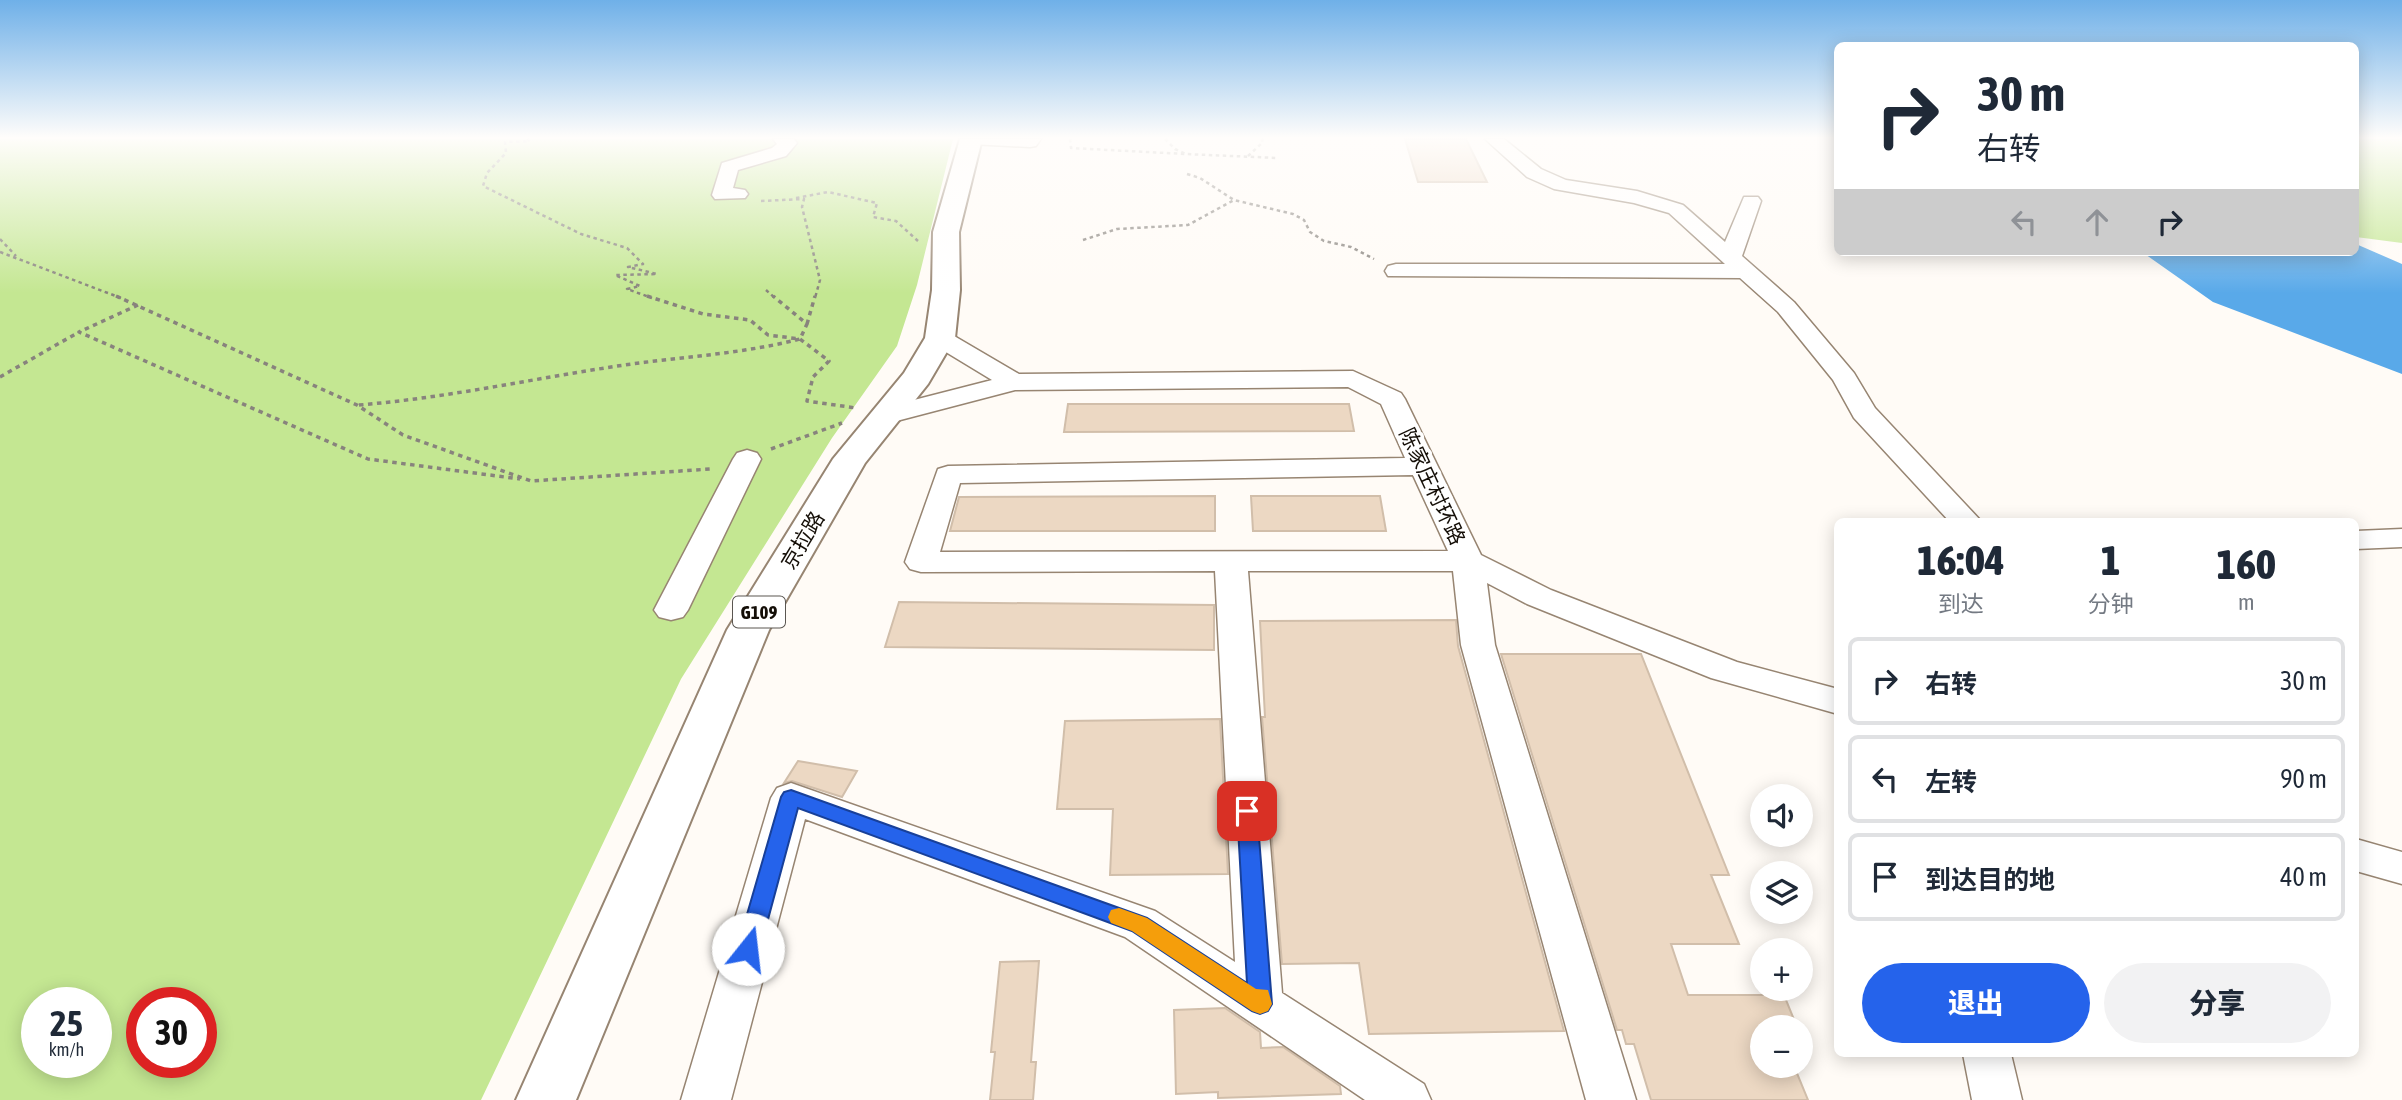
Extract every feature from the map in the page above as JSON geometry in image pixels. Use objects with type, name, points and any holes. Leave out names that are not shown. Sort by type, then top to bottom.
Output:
[{"type":"highway","name":"京拉路","points":[[546,1100],[748,630],[850,458],[917,377],[940,338],[946,232],[957,190]]},
{"type":"street","points":[[723,190],[722,195],[738,194]]},
{"type":"street","points":[[1595,190],[1637,197],[1676,209],[1786,307],[1845,378],[1864,412],[1963,518]]},
{"type":"street","points":[[1737,264],[1743,216],[1751,201]]},
{"type":"street","points":[[1396,271],[1737,264]]},
{"type":"street","points":[[940,338],[1014,382]]},
{"type":"street","name":"陈家庄村环路","points":[[890,410],[1014,382],[1353,379],[1392,399],[1468,561],[1539,597],[1724,670],[1834,701]]},
{"type":"street","points":[[671,610],[747,459]]},
{"type":"street","points":[[1423,466],[947,475],[921,562],[1468,561],[1478,645],[1611,1100]]},
{"type":"street","points":[[2359,540],[2402,538]]},
{"type":"street","points":[[1231,562],[1260,1004]]},
{"type":"street","points":[[706,1100],[791,797],[1140,924],[1406,1100]]},
{"type":"street","points":[[2359,856],[2402,869]]},
{"type":"street","points":[[1988,1057],[1997,1100]]},
{"type":"path","points":[[492,190],[581,234],[627,248],[643,264],[628,267],[657,274],[615,275],[640,286],[627,289],[710,317],[728,321],[750,320],[768,335],[800,339],[829,361],[813,377],[807,401],[890,410]]},
{"type":"path","points":[[1219,190],[1234,200],[1293,214],[1304,220],[1310,232],[1324,241],[1351,247],[1396,271]]},
{"type":"path","points":[[793,200],[816,192],[843,192],[857,200],[877,203],[873,217],[896,221],[910,236],[946,257]]},
{"type":"path","points":[[357,405],[433,398],[615,366],[775,347],[800,339],[820,280],[802,207],[804,199],[758,201],[740,198],[738,194]]},
{"type":"path","points":[[1083,240],[1117,229],[1188,225],[1234,200]]},
{"type":"path","points":[[0,239],[19,259]]},
{"type":"path","points":[[0,252],[138,304],[357,405],[403,435],[531,481]]},
{"type":"path","points":[[766,290],[807,324]]},
{"type":"path","points":[[0,377],[79,332],[138,304]]},
{"type":"path","points":[[79,332],[368,459],[531,481],[722,468],[890,410]]},
{"type":"green space","points":[[0,190],[940,190],[917,285],[897,346],[832,438],[681,679],[481,1100],[0,1100]]},
{"type":"green space","points":[[2359,190],[2402,190],[2402,243],[2359,237]]},
{"type":"water","points":[[2359,245],[2402,264],[2402,374],[2213,302],[2148,256],[2359,256]]},
{"type":"building","points":[[1068,404],[1349,404],[1354,431],[1064,432]]},
{"type":"building","points":[[1215,496],[1215,531],[950,531],[959,497]]},
{"type":"building","points":[[1251,496],[1380,496],[1386,531],[1253,531]]},
{"type":"building","points":[[899,602],[1214,605],[1214,650],[885,647]]},
{"type":"building","points":[[1456,620],[1458,646],[1564,1031],[1369,1034],[1359,963],[1282,964],[1262,717],[1265,717],[1260,621]]},
{"type":"building","points":[[1501,654],[1641,654],[1729,875],[1711,875],[1739,944],[1671,944],[1688,995],[1750,995],[1750,1001],[1786,1001],[1792,1015],[1750,1015],[1750,1078],[1799,1078],[1808,1100],[1651,1100],[1634,1044],[1626,1044],[1622,1030],[1617,1030]]},
{"type":"building","points":[[1220,719],[1228,874],[1110,875],[1113,809],[1057,809],[1065,721]]},
{"type":"building","points":[[798,761],[857,771],[842,797],[792,781],[784,783]]},
{"type":"building","points":[[1039,961],[1031,1062],[1036,1062],[1033,1100],[990,1100],[995,1052],[991,1052],[1000,962]]},
{"type":"building","points":[[1225,1008],[1260,1032],[1261,1048],[1283,1047],[1340,1086],[1341,1094],[1218,1098],[1218,1092],[1176,1094],[1174,1010]]},
{"type":"slow traffic","points":[[1119,917],[1140,924],[1260,1004],[1260,997]]},
{"type":"route","points":[[748,949],[791,797],[1140,924],[1260,1004],[1247,811]]}]
